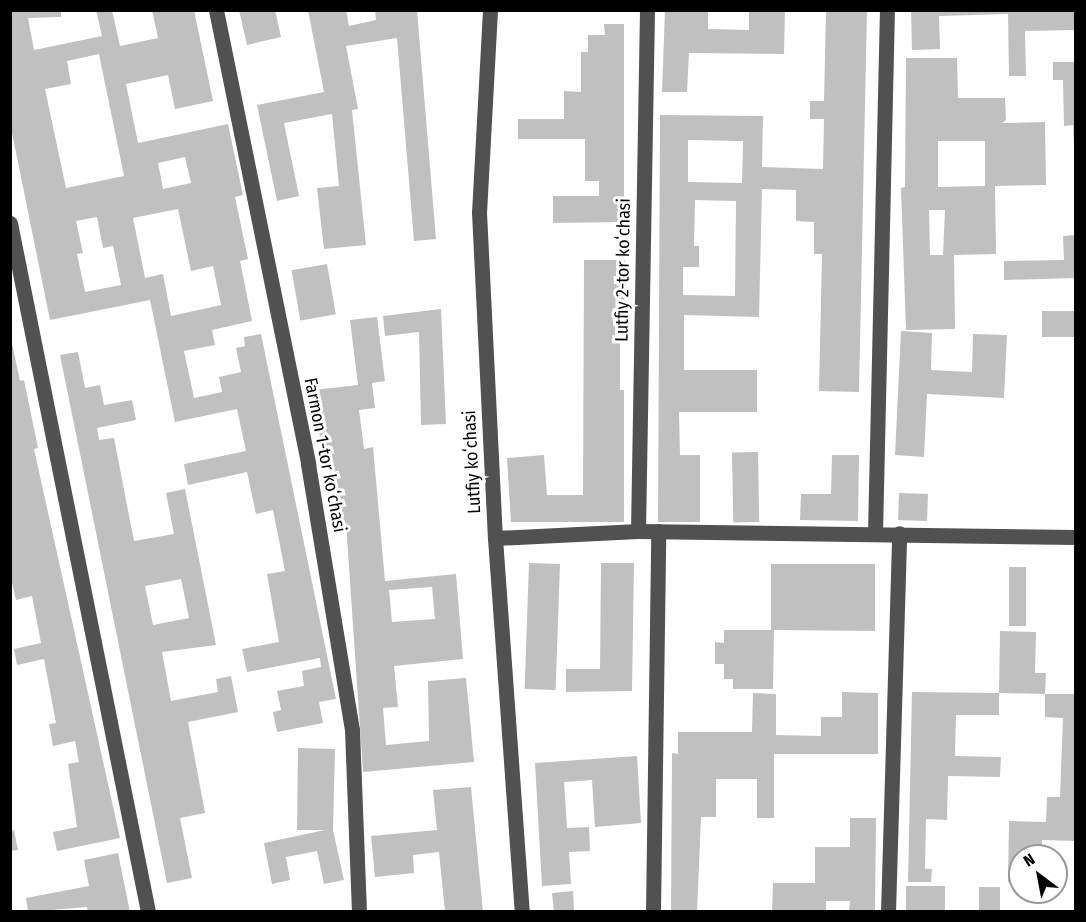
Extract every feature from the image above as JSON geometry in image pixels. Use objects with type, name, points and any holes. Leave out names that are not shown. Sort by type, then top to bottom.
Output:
[{"type":"street","name":"Farmon 1-tor koʻchasi","points":[[216,10],[308,464],[352,730],[359,912]]},
{"type":"street","name":"Lutfiy koʻchasi","points":[[490,10],[478,212],[495,538],[522,912]]},
{"type":"street","name":"Lutfiy 2-tor koʻchasi","points":[[638,531],[647,10]]},
{"type":"street","points":[[875,532],[887,10]]},
{"type":"street","points":[[10,223],[148,912]]},
{"type":"street","points":[[495,538],[638,531],[899,532],[1076,537]]},
{"type":"street","points":[[653,912],[658,531]]},
{"type":"street","points":[[888,912],[899,532]]},
{"type":"building","points":[[10,10],[61,10],[61,17],[28,18],[34,50],[102,36],[96,10],[112,10],[120,46],[158,38],[152,10],[194,10],[213,101],[175,109],[168,75],[126,84],[138,143],[228,124],[243,195],[235,197],[248,259],[240,261],[252,321],[212,330],[215,345],[184,351],[194,398],[222,392],[219,377],[241,372],[236,348],[245,346],[244,337],[261,334],[336,699],[319,702],[323,723],[277,732],[273,712],[281,710],[277,691],[304,686],[302,671],[321,667],[320,658],[247,672],[242,649],[279,642],[267,574],[285,571],[273,510],[256,514],[247,472],[188,485],[184,464],[246,451],[237,409],[175,422],[150,300],[50,320],[10,123]],"holes":[[[99,54],[124,176],[66,188],[45,89],[71,84],[67,61]],[[185,157],[191,183],[163,189],[158,163]],[[178,209],[191,271],[213,266],[221,305],[171,316],[163,274],[145,278],[133,218]],[[97,217],[103,248],[113,246],[121,285],[85,292],[77,254],[83,253],[76,221]]]},
{"type":"building","points":[[239,10],[275,10],[281,37],[247,45]]},
{"type":"building","points":[[308,10],[346,10],[349,26],[376,20],[375,10],[417,10],[436,239],[414,241],[397,38],[346,46],[358,109],[352,110],[366,245],[324,249],[317,188],[339,186],[332,114],[284,123],[299,196],[277,201],[257,105],[324,92]]},
{"type":"building","points":[[665,10],[708,10],[708,29],[749,30],[749,10],[785,10],[784,54],[689,53],[687,92],[662,92]]},
{"type":"building","points":[[826,10],[867,10],[859,392],[819,391],[822,254],[814,254],[814,222],[796,221],[796,190],[762,189],[759,317],[684,315],[684,370],[757,370],[757,412],[679,412],[680,455],[700,455],[700,522],[658,522],[660,115],[763,116],[762,167],[823,169],[824,119],[810,119],[810,101],[824,101]],"holes":[[[688,140],[743,141],[742,183],[688,182]],[[695,200],[736,201],[735,296],[683,295],[683,267],[699,267],[699,246],[694,246]]]},
{"type":"building","points":[[911,10],[1076,10],[1076,30],[1025,31],[1026,76],[1009,76],[1008,14],[939,16],[940,49],[912,50]]},
{"type":"building","points":[[604,24],[624,24],[624,222],[553,223],[553,196],[599,196],[599,181],[585,181],[585,139],[518,139],[518,119],[564,119],[564,91],[581,92],[581,52],[588,52],[588,35],[605,35]]},
{"type":"building","points":[[906,58],[957,58],[958,98],[1005,98],[1006,120],[1002,123],[1045,122],[1046,185],[995,186],[996,254],[954,255],[955,329],[906,330],[901,188],[905,187]],"holes":[[[938,141],[985,141],[985,186],[938,187]],[[929,210],[945,210],[943,255],[930,255]]]},
{"type":"building","points":[[1053,62],[1076,62],[1076,184],[1073,125],[1064,126],[1063,80],[1053,80]]},
{"type":"building","points":[[1076,235],[1076,278],[1004,280],[1004,261],[1064,260],[1063,236]]},
{"type":"building","points":[[584,260],[625,260],[624,321],[620,322],[620,390],[624,390],[624,522],[511,522],[507,458],[544,455],[547,495],[583,495]]},
{"type":"building","points":[[327,264],[336,314],[300,320],[292,270]]},
{"type":"building","points":[[441,309],[446,424],[421,425],[419,332],[385,336],[383,316]]},
{"type":"building","points":[[1042,311],[1076,311],[1076,337],[1042,337]]},
{"type":"building","points":[[377,317],[385,381],[372,383],[375,408],[359,410],[364,449],[373,447],[385,581],[456,574],[463,659],[394,666],[398,707],[383,708],[386,745],[429,741],[428,681],[466,678],[474,762],[363,772],[346,523],[335,524],[329,453],[322,454],[314,390],[358,385],[350,320]],"holes":[[[432,587],[435,619],[392,622],[389,590]]]},
{"type":"building","points":[[901,331],[932,333],[931,370],[972,372],[973,334],[1007,335],[1004,398],[927,394],[924,457],[895,455]]},
{"type":"building","points":[[12,343],[20,381],[24,380],[38,448],[34,449],[120,838],[57,851],[53,832],[77,827],[68,764],[79,762],[75,741],[53,746],[49,724],[56,723],[44,659],[17,665],[14,649],[41,643],[32,596],[16,600],[10,574]]},
{"type":"building","points":[[78,352],[85,388],[100,385],[104,405],[132,400],[136,420],[97,428],[99,440],[114,438],[134,541],[174,534],[166,493],[185,489],[216,645],[162,652],[171,701],[218,692],[216,679],[231,676],[238,712],[188,722],[205,813],[180,818],[192,878],[167,883],[60,355]],"holes":[[[181,579],[189,618],[153,625],[145,586]]]},
{"type":"building","points":[[732,452],[758,452],[759,522],[733,522]]},
{"type":"building","points":[[832,455],[859,455],[858,521],[800,520],[801,494],[831,494]]},
{"type":"building","points":[[899,493],[928,494],[927,521],[898,520]]},
{"type":"building","points":[[529,563],[560,564],[556,690],[525,689]]},
{"type":"building","points":[[601,563],[634,563],[632,691],[566,692],[566,669],[600,669]]},
{"type":"building","points":[[771,564],[875,564],[875,631],[774,630],[773,689],[733,689],[733,679],[724,679],[724,664],[715,664],[715,642],[724,643],[724,630],[771,630]]},
{"type":"building","points":[[1009,567],[1026,567],[1026,626],[1009,626]]},
{"type":"building","points":[[1000,631],[1036,632],[1035,673],[1046,673],[1045,694],[999,693]]},
{"type":"building","points":[[842,692],[878,693],[878,754],[774,754],[774,818],[757,818],[757,779],[716,779],[716,817],[701,817],[697,912],[671,912],[672,753],[678,754],[678,732],[752,732],[753,693],[776,694],[776,735],[821,736],[821,717],[842,717]]},
{"type":"building","points":[[912,692],[999,693],[999,715],[956,715],[955,756],[1001,757],[1000,777],[948,776],[947,820],[926,819],[925,869],[932,869],[931,882],[908,882]]},
{"type":"building","points":[[1045,694],[1076,694],[1076,841],[1042,840],[1042,844],[1009,844],[1009,821],[1046,822],[1047,797],[1060,797],[1063,718],[1045,717]]},
{"type":"building","points":[[298,748],[335,749],[333,830],[344,880],[324,884],[317,851],[286,857],[290,880],[272,884],[264,843],[325,830],[297,830]]},
{"type":"building","points":[[637,756],[641,823],[595,827],[592,780],[564,782],[567,828],[589,827],[590,851],[569,852],[571,884],[542,886],[535,763]]},
{"type":"building","points":[[471,787],[483,912],[445,912],[439,852],[413,855],[414,873],[375,877],[371,836],[437,830],[433,790]]},
{"type":"building","points":[[850,818],[876,818],[875,912],[849,912],[850,901],[826,901],[826,912],[772,912],[773,883],[815,883],[815,847],[850,847]]},
{"type":"building","points":[[14,830],[18,850],[10,851],[10,831]]},
{"type":"building","points":[[118,853],[130,912],[88,912],[87,907],[28,912],[26,898],[89,886],[84,860]]},
{"type":"building","points":[[906,886],[945,886],[945,912],[906,912]]},
{"type":"building","points":[[979,887],[1000,887],[1000,912],[979,912]]},
{"type":"building","points":[[573,891],[574,912],[554,912],[552,893]]}]
